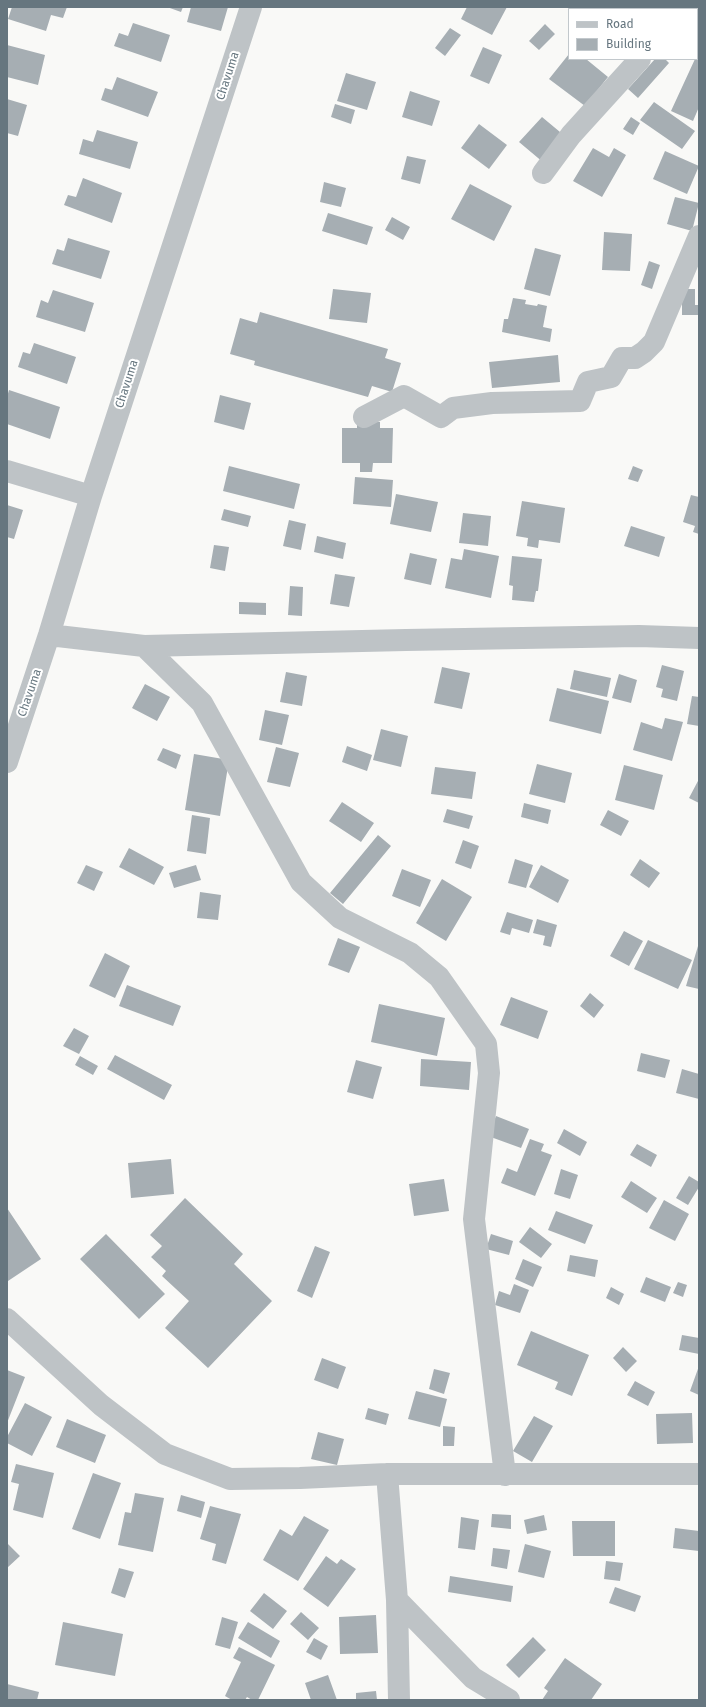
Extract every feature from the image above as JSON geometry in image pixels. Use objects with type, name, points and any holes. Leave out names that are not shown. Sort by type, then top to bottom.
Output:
[{"type":"street","name":"Chavuma","points":[[7,762],[50,635],[91,496],[251,7]]},
{"type":"street","points":[[543,173],[571,135],[639,60]]},
{"type":"street","points":[[364,417],[404,396],[441,417],[453,408],[492,403],[580,401],[588,382],[611,377],[622,358],[635,358],[644,352],[654,342],[699,236]]},
{"type":"street","points":[[7,471],[91,496]]},
{"type":"street","points":[[50,635],[144,646],[616,636],[699,638]]},
{"type":"street","points":[[144,646],[202,704],[301,882],[340,918],[410,954],[440,977],[486,1044],[489,1074],[474,1219],[505,1475]]},
{"type":"street","points":[[7,1319],[101,1405],[165,1454],[230,1479],[300,1478],[387,1474],[699,1474]]},
{"type":"street","points":[[387,1474],[397,1600],[399,1700]]},
{"type":"street","points":[[397,1600],[473,1678],[509,1700]]},
{"type":"building","points":[[12,7],[67,7],[63,18],[51,15],[46,31],[8,19]]},
{"type":"building","points":[[167,7],[183,7],[181,12]]},
{"type":"building","points":[[191,7],[228,7],[221,31],[187,22]]},
{"type":"building","points":[[467,7],[507,7],[492,35],[461,19]]},
{"type":"building","points":[[133,23],[170,35],[161,62],[114,46],[119,33],[128,36]]},
{"type":"building","points":[[545,24],[555,34],[539,50],[529,41]]},
{"type":"building","points":[[450,28],[461,35],[445,56],[435,48]]},
{"type":"building","points":[[7,45],[45,55],[38,85],[7,77]]},
{"type":"building","points":[[483,47],[502,55],[489,84],[470,76]]},
{"type":"building","points":[[699,50],[699,107],[693,121],[671,111],[695,60],[698,60]]},
{"type":"building","points":[[568,55],[568,60],[587,60],[608,77],[585,106],[549,79]]},
{"type":"building","points":[[654,60],[666,60],[669,63],[638,98],[628,89]]},
{"type":"building","points":[[346,73],[376,82],[367,110],[337,101]]},
{"type":"building","points":[[117,77],[158,92],[148,117],[101,100],[105,88],[112,90]]},
{"type":"building","points":[[410,91],[440,101],[432,126],[402,117]]},
{"type":"building","points":[[7,99],[27,105],[18,136],[7,133]]},
{"type":"building","points":[[654,102],[695,131],[682,149],[640,120]]},
{"type":"building","points":[[335,104],[355,110],[351,124],[331,117]]},
{"type":"building","points":[[542,117],[566,137],[544,163],[519,142]]},
{"type":"building","points":[[631,117],[640,123],[633,135],[623,129]]},
{"type":"building","points":[[479,124],[507,145],[489,169],[461,148]]},
{"type":"building","points":[[97,130],[138,142],[130,169],[79,154],[83,139],[93,142]]},
{"type":"building","points":[[593,148],[609,157],[614,148],[626,155],[602,197],[573,181]]},
{"type":"building","points":[[665,151],[699,166],[687,194],[653,179]]},
{"type":"building","points":[[407,156],[426,160],[420,184],[401,179]]},
{"type":"building","points":[[83,178],[122,193],[112,223],[64,205],[68,195],[76,197]]},
{"type":"building","points":[[324,182],[346,188],[341,207],[320,202]]},
{"type":"building","points":[[470,184],[512,206],[494,241],[451,219]]},
{"type":"building","points":[[675,197],[699,203],[692,231],[667,224]]},
{"type":"building","points":[[328,213],[373,227],[367,245],[322,231]]},
{"type":"building","points":[[392,217],[410,227],[403,240],[385,230]]},
{"type":"building","points":[[604,232],[632,234],[630,271],[602,270]]},
{"type":"building","points":[[68,238],[110,251],[101,279],[52,264],[57,249],[64,251]]},
{"type":"building","points":[[535,248],[561,255],[550,296],[524,289]]},
{"type":"building","points":[[649,261],[660,265],[652,289],[641,285]]},
{"type":"building","points":[[333,289],[371,293],[367,323],[329,319]]},
{"type":"building","points":[[682,289],[695,289],[695,305],[699,305],[699,315],[682,315]]},
{"type":"building","points":[[53,290],[94,303],[85,332],[36,317],[41,300],[48,303]]},
{"type":"building","points":[[513,298],[526,300],[525,304],[547,306],[543,327],[552,329],[550,342],[502,332],[504,319],[508,319]]},
{"type":"building","points":[[260,312],[388,349],[385,358],[401,363],[392,392],[372,386],[368,397],[254,365],[255,361],[230,354],[240,318],[257,323]]},
{"type":"building","points":[[34,343],[76,357],[67,384],[18,367],[23,352],[30,354]]},
{"type":"building","points":[[558,355],[560,382],[492,388],[489,362]]},
{"type":"building","points":[[9,390],[60,407],[50,439],[7,424],[7,397]]},
{"type":"building","points":[[220,395],[251,403],[244,430],[214,422]]},
{"type":"building","points":[[357,422],[380,422],[380,428],[393,428],[392,463],[373,463],[372,472],[360,472],[360,463],[342,463],[342,428],[357,428]]},
{"type":"building","points":[[229,466],[300,484],[294,509],[223,491]]},
{"type":"building","points":[[633,466],[643,470],[638,482],[628,479]]},
{"type":"building","points":[[355,477],[393,480],[391,507],[353,504]]},
{"type":"building","points":[[396,494],[438,502],[431,532],[390,524]]},
{"type":"building","points":[[691,495],[699,497],[699,534],[693,532],[695,526],[683,522]]},
{"type":"building","points":[[522,501],[565,508],[560,543],[539,540],[538,548],[527,546],[528,538],[516,536]]},
{"type":"building","points":[[7,505],[23,510],[14,539],[7,537]]},
{"type":"building","points":[[224,509],[251,516],[248,527],[221,520]]},
{"type":"building","points":[[463,513],[491,516],[488,546],[459,543]]},
{"type":"building","points":[[289,520],[306,524],[301,550],[283,546]]},
{"type":"building","points":[[631,526],[665,537],[659,557],[624,546]]},
{"type":"building","points":[[317,536],[346,543],[343,559],[314,552]]},
{"type":"building","points":[[214,545],[229,547],[225,571],[210,568]]},
{"type":"building","points":[[464,549],[499,556],[491,598],[445,588],[451,558],[462,560]]},
{"type":"building","points":[[410,553],[437,559],[431,585],[404,579]]},
{"type":"building","points":[[512,556],[542,559],[538,591],[536,591],[534,602],[512,600],[513,586],[509,585]]},
{"type":"building","points":[[335,574],[355,577],[349,607],[330,604]]},
{"type":"building","points":[[290,586],[303,587],[302,616],[288,615]]},
{"type":"building","points":[[239,602],[266,603],[266,615],[239,614]]},
{"type":"building","points":[[662,665],[684,671],[677,701],[661,697],[663,689],[656,687]]},
{"type":"building","points":[[442,667],[470,673],[462,709],[434,703]]},
{"type":"building","points":[[574,670],[611,678],[607,697],[570,689]]},
{"type":"building","points":[[286,672],[307,676],[302,706],[280,702]]},
{"type":"building","points":[[619,674],[637,680],[631,703],[612,698]]},
{"type":"building","points":[[145,684],[170,697],[157,721],[132,708]]},
{"type":"building","points":[[557,688],[609,701],[601,734],[549,721]]},
{"type":"building","points":[[692,696],[699,697],[699,726],[687,724]]},
{"type":"building","points":[[265,710],[289,715],[282,745],[259,740]]},
{"type":"building","points":[[665,718],[683,722],[672,761],[633,750],[641,722],[662,729]]},
{"type":"building","points":[[381,729],[408,736],[401,767],[373,760]]},
{"type":"building","points":[[347,746],[372,755],[367,771],[342,762]]},
{"type":"building","points":[[276,747],[299,753],[290,787],[267,782]]},
{"type":"building","points":[[163,748],[181,755],[176,769],[157,760]]},
{"type":"building","points":[[194,754],[229,760],[220,816],[185,810]]},
{"type":"building","points":[[537,764],[572,773],[565,803],[529,794]]},
{"type":"building","points":[[624,765],[663,775],[654,810],[615,800]]},
{"type":"building","points":[[435,767],[476,772],[472,799],[431,794]]},
{"type":"building","points":[[699,779],[699,803],[689,798]]},
{"type":"building","points":[[342,802],[374,823],[361,842],[329,821]]},
{"type":"building","points":[[524,803],[551,810],[548,824],[521,817]]},
{"type":"building","points":[[447,809],[473,816],[469,829],[443,822]]},
{"type":"building","points":[[608,810],[629,821],[621,836],[600,825]]},
{"type":"building","points":[[192,815],[210,818],[206,854],[187,851]]},
{"type":"building","points":[[378,835],[391,846],[343,904],[330,893]]},
{"type":"building","points":[[463,840],[479,846],[471,869],[455,863]]},
{"type":"building","points":[[129,848],[164,867],[154,885],[119,867]]},
{"type":"building","points":[[515,859],[533,865],[526,888],[508,883]]},
{"type":"building","points":[[640,859],[660,873],[649,888],[630,875]]},
{"type":"building","points":[[86,865],[103,872],[94,891],[77,883]]},
{"type":"building","points":[[196,865],[201,880],[174,888],[169,873]]},
{"type":"building","points":[[541,865],[569,880],[558,903],[529,887]]},
{"type":"building","points":[[402,869],[431,880],[420,907],[392,896]]},
{"type":"building","points":[[442,879],[472,897],[446,941],[416,923]]},
{"type":"building","points":[[200,892],[221,895],[218,920],[197,918]]},
{"type":"building","points":[[507,912],[533,920],[529,933],[512,928],[510,935],[500,932]]},
{"type":"building","points":[[537,919],[557,925],[551,947],[543,945],[545,936],[533,933]]},
{"type":"building","points":[[624,931],[643,941],[629,966],[610,956]]},
{"type":"building","points":[[338,938],[360,947],[349,973],[328,965]]},
{"type":"building","points":[[648,940],[692,960],[678,989],[634,969]]},
{"type":"building","points":[[699,946],[699,989],[686,986]]},
{"type":"building","points":[[105,953],[130,966],[115,998],[89,986]]},
{"type":"building","points":[[127,985],[181,1006],[173,1026],[119,1006]]},
{"type":"building","points":[[590,993],[604,1005],[594,1018],[580,1006]]},
{"type":"building","points":[[511,997],[548,1011],[538,1039],[500,1025]]},
{"type":"building","points":[[379,1004],[445,1018],[437,1056],[371,1042]]},
{"type":"building","points":[[74,1028],[89,1036],[79,1054],[63,1046]]},
{"type":"building","points":[[641,1053],[670,1060],[665,1078],[637,1071]]},
{"type":"building","points":[[115,1055],[172,1085],[164,1100],[107,1069]]},
{"type":"building","points":[[80,1056],[98,1066],[93,1075],[75,1065]]},
{"type":"building","points":[[421,1059],[471,1062],[469,1090],[420,1086]]},
{"type":"building","points":[[356,1060],[382,1067],[373,1099],[347,1092]]},
{"type":"building","points":[[682,1069],[699,1074],[699,1099],[676,1093]]},
{"type":"building","points":[[496,1116],[529,1129],[521,1148],[488,1136]]},
{"type":"building","points":[[564,1129],[587,1142],[580,1156],[557,1143]]},
{"type":"building","points":[[530,1139],[544,1144],[541,1151],[552,1155],[535,1196],[501,1183],[507,1168],[517,1172]]},
{"type":"building","points":[[637,1144],[657,1155],[651,1167],[630,1155]]},
{"type":"building","points":[[171,1159],[174,1194],[131,1198],[128,1163]]},
{"type":"building","points":[[561,1169],[578,1175],[570,1199],[554,1194]]},
{"type":"building","points":[[689,1176],[699,1182],[699,1187],[688,1205],[676,1198]]},
{"type":"building","points":[[444,1179],[449,1211],[414,1216],[409,1184]]},
{"type":"building","points":[[631,1181],[657,1198],[647,1213],[621,1197]]},
{"type":"building","points":[[185,1198],[243,1254],[234,1264],[272,1301],[208,1368],[165,1328],[189,1301],[162,1276],[166,1271],[151,1257],[162,1246],[150,1235]]},
{"type":"building","points":[[664,1200],[689,1214],[675,1241],[649,1228]]},
{"type":"building","points":[[7,1208],[41,1259],[8,1281],[7,1279]]},
{"type":"building","points":[[556,1211],[593,1225],[585,1244],[548,1230]]},
{"type":"building","points":[[530,1227],[552,1244],[541,1258],[519,1242]]},
{"type":"building","points":[[106,1234],[165,1294],[139,1319],[80,1259]]},
{"type":"building","points":[[491,1234],[513,1241],[509,1255],[486,1249]]},
{"type":"building","points":[[315,1246],[330,1252],[312,1298],[297,1291]]},
{"type":"building","points":[[570,1255],[598,1260],[595,1277],[567,1271]]},
{"type":"building","points":[[523,1259],[542,1267],[533,1287],[515,1279]]},
{"type":"building","points":[[646,1277],[671,1287],[665,1302],[640,1292]]},
{"type":"building","points":[[678,1282],[687,1285],[683,1297],[673,1293]]},
{"type":"building","points":[[514,1284],[529,1290],[520,1313],[495,1305],[499,1291],[510,1295]]},
{"type":"building","points":[[611,1287],[624,1294],[619,1305],[606,1298]]},
{"type":"building","points":[[531,1331],[589,1355],[572,1396],[555,1389],[558,1382],[517,1365]]},
{"type":"building","points":[[682,1335],[699,1338],[699,1354],[679,1350]]},
{"type":"building","points":[[623,1347],[637,1361],[626,1372],[613,1358]]},
{"type":"building","points":[[322,1358],[346,1367],[338,1389],[314,1380]]},
{"type":"building","points":[[699,1366],[699,1395],[690,1391]]},
{"type":"building","points":[[434,1369],[450,1373],[444,1394],[429,1389]]},
{"type":"building","points":[[7,1370],[25,1377],[7,1423]]},
{"type":"building","points":[[635,1381],[655,1392],[648,1406],[627,1395]]},
{"type":"building","points":[[416,1391],[447,1399],[440,1427],[408,1419]]},
{"type":"building","points":[[25,1403],[52,1417],[32,1456],[7,1443],[7,1437]]},
{"type":"building","points":[[368,1408],[389,1414],[386,1425],[365,1419]]},
{"type":"building","points":[[692,1413],[693,1443],[657,1444],[656,1414]]},
{"type":"building","points":[[534,1416],[553,1426],[532,1462],[513,1451]]},
{"type":"building","points":[[67,1419],[106,1435],[95,1463],[56,1447]]},
{"type":"building","points":[[443,1426],[455,1427],[454,1446],[443,1446]]},
{"type":"building","points":[[318,1432],[344,1439],[337,1465],[311,1459]]},
{"type":"building","points":[[16,1464],[54,1473],[43,1518],[13,1510],[19,1484],[11,1482]]},
{"type":"building","points":[[93,1473],[121,1483],[100,1539],[72,1529]]},
{"type":"building","points":[[135,1493],[164,1498],[153,1552],[118,1545],[125,1512],[131,1513]]},
{"type":"building","points":[[181,1495],[205,1502],[201,1518],[177,1511]]},
{"type":"building","points":[[210,1506],[241,1514],[226,1564],[212,1560],[216,1544],[200,1539]]},
{"type":"building","points":[[492,1514],[511,1515],[511,1529],[491,1527]]},
{"type":"building","points":[[544,1515],[547,1530],[527,1534],[524,1520]]},
{"type":"building","points":[[304,1516],[329,1530],[298,1581],[263,1560],[280,1529],[292,1536]]},
{"type":"building","points":[[461,1517],[479,1520],[475,1550],[458,1548]]},
{"type":"building","points":[[572,1521],[615,1521],[615,1556],[573,1556]]},
{"type":"building","points":[[675,1528],[699,1531],[699,1551],[673,1548]]},
{"type":"building","points":[[7,1543],[20,1556],[7,1568]]},
{"type":"building","points":[[525,1544],[551,1551],[544,1578],[518,1572]]},
{"type":"building","points":[[493,1548],[510,1550],[507,1569],[491,1566]]},
{"type":"building","points":[[326,1556],[337,1564],[341,1559],[356,1569],[328,1607],[303,1589]]},
{"type":"building","points":[[606,1561],[623,1563],[620,1581],[604,1579]]},
{"type":"building","points":[[119,1568],[134,1572],[125,1598],[111,1593]]},
{"type":"building","points":[[450,1576],[513,1586],[511,1602],[448,1592]]},
{"type":"building","points":[[615,1587],[641,1596],[635,1612],[609,1603]]},
{"type":"building","points":[[264,1593],[287,1611],[273,1629],[250,1611]]},
{"type":"building","points":[[301,1612],[319,1628],[308,1640],[290,1624]]},
{"type":"building","points":[[376,1615],[378,1653],[340,1654],[339,1617]]},
{"type":"building","points":[[222,1617],[238,1622],[230,1649],[215,1645]]},
{"type":"building","points":[[63,1622],[123,1634],[115,1676],[55,1665]]},
{"type":"building","points":[[248,1622],[280,1641],[271,1658],[238,1638]]},
{"type":"building","points":[[533,1637],[546,1650],[519,1678],[506,1665]]},
{"type":"building","points":[[314,1638],[328,1646],[321,1660],[306,1652]]},
{"type":"building","points":[[239,1647],[275,1665],[258,1700],[252,1700],[247,1697],[245,1700],[232,1700],[225,1696],[241,1662],[233,1658]]},
{"type":"building","points":[[565,1658],[602,1684],[591,1700],[542,1700],[548,1691],[544,1688]]},
{"type":"building","points":[[328,1675],[337,1700],[311,1700],[305,1683]]},
{"type":"building","points":[[7,1684],[39,1692],[37,1700],[7,1700]]},
{"type":"building","points":[[376,1691],[377,1700],[356,1700],[356,1693]]}]
